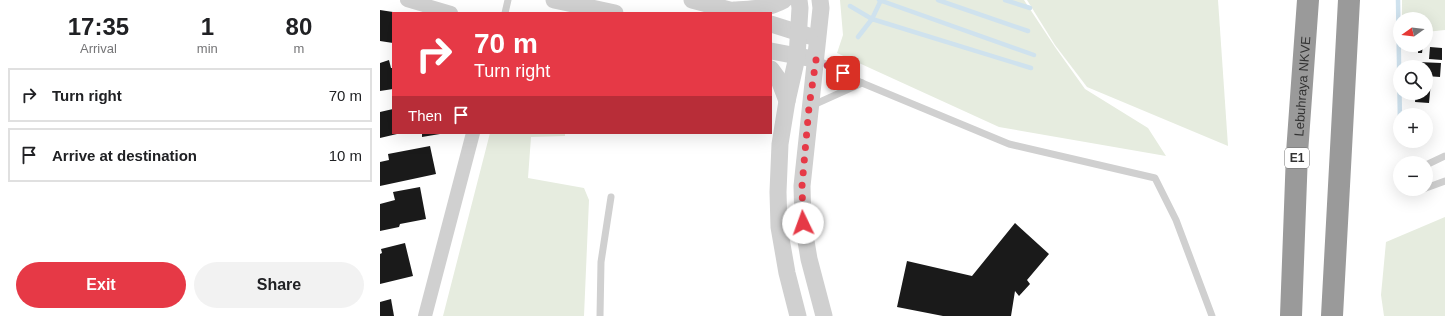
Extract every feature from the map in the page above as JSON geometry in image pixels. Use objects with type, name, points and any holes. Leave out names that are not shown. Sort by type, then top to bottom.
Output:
[{"type":"highway","name":"Lebuhraya NKVE","points":[[1291,316],[1297,153],[1308,0]]},
{"type":"highway","points":[[1332,316],[1349,0]]},
{"type":"street","points":[[407,0],[448,12]]},
{"type":"street","points":[[554,0],[610,12]]},
{"type":"street","points":[[692,0],[737,12],[765,8],[784,0]]},
{"type":"street","points":[[798,316],[787,273],[779,227],[780,144],[787,101],[797,57],[800,8],[799,0]]},
{"type":"street","points":[[820,0],[821,8],[816,60],[809,107],[802,186],[803,223],[809,259],[824,316]]},
{"type":"street","points":[[772,24],[818,39]]},
{"type":"street","points":[[772,51],[816,60]]},
{"type":"street","points":[[772,70],[779,80],[787,101]]},
{"type":"street","points":[[425,316],[473,134]]},
{"type":"lane","points":[[505,12],[508,0]]},
{"type":"lane","points":[[816,60],[862,83],[1010,144],[1155,178],[1176,220],[1212,316]]},
{"type":"lane","points":[[809,107],[862,83]]},
{"type":"lane","points":[[1433,162],[1445,156]]},
{"type":"lane","points":[[1433,185],[1445,180]]},
{"type":"lane","points":[[600,316],[601,262],[611,197]]},
{"type":"shaded area","points":[[840,0],[1024,0],[1085,89],[1148,128],[1166,156],[999,127],[837,53],[843,35]]},
{"type":"shaded area","points":[[1027,0],[1218,0],[1228,146],[1087,87],[1055,45]]},
{"type":"shaded area","points":[[1402,0],[1445,0],[1445,30],[1433,31],[1433,12],[1402,12]]},
{"type":"shaded area","points":[[490,134],[565,134],[565,136],[531,137],[528,178],[584,188],[589,200],[584,316],[443,316]]},
{"type":"shaded area","points":[[1445,217],[1445,316],[1384,316],[1381,295],[1386,242]]},
{"type":"building","points":[[380,10],[393,12],[392,43],[380,41]]},
{"type":"building","points":[[1433,47],[1442,48],[1442,60],[1429,59],[1430,52],[1433,52]]},
{"type":"building","points":[[389,60],[392,68],[392,89],[380,91],[380,63]]},
{"type":"building","points":[[1433,63],[1441,63],[1440,77],[1433,76]]},
{"type":"building","points":[[1415,100],[1429,100],[1429,103],[1415,102]]},
{"type":"building","points":[[392,109],[392,134],[397,134],[380,138],[380,112]]},
{"type":"building","points":[[422,134],[440,134],[422,137]]},
{"type":"building","points":[[430,146],[436,174],[380,186],[380,162],[389,160],[388,154]]},
{"type":"building","points":[[420,187],[426,219],[400,224],[399,227],[380,231],[380,204],[395,200],[393,192]]},
{"type":"building","points":[[1015,223],[1049,254],[1027,280],[1030,284],[1019,296],[1015,291],[1011,316],[943,316],[897,307],[907,261],[972,276]]},
{"type":"building","points":[[405,243],[413,276],[380,284],[381,249]]},
{"type":"building","points":[[391,299],[394,316],[380,316],[380,302]]},
{"type":"waterway","points":[[879,0],[1034,55]]},
{"type":"waterway","points":[[858,37],[872,19],[881,0]]},
{"type":"waterway","points":[[938,0],[1028,31]]},
{"type":"waterway","points":[[1005,0],[1030,8]]},
{"type":"waterway","points":[[1398,0],[1400,108]]},
{"type":"waterway","points":[[850,6],[872,19],[1031,68]]},
{"type":"route","points":[[803,223],[802,186],[809,107],[816,60],[843,73]]}]
